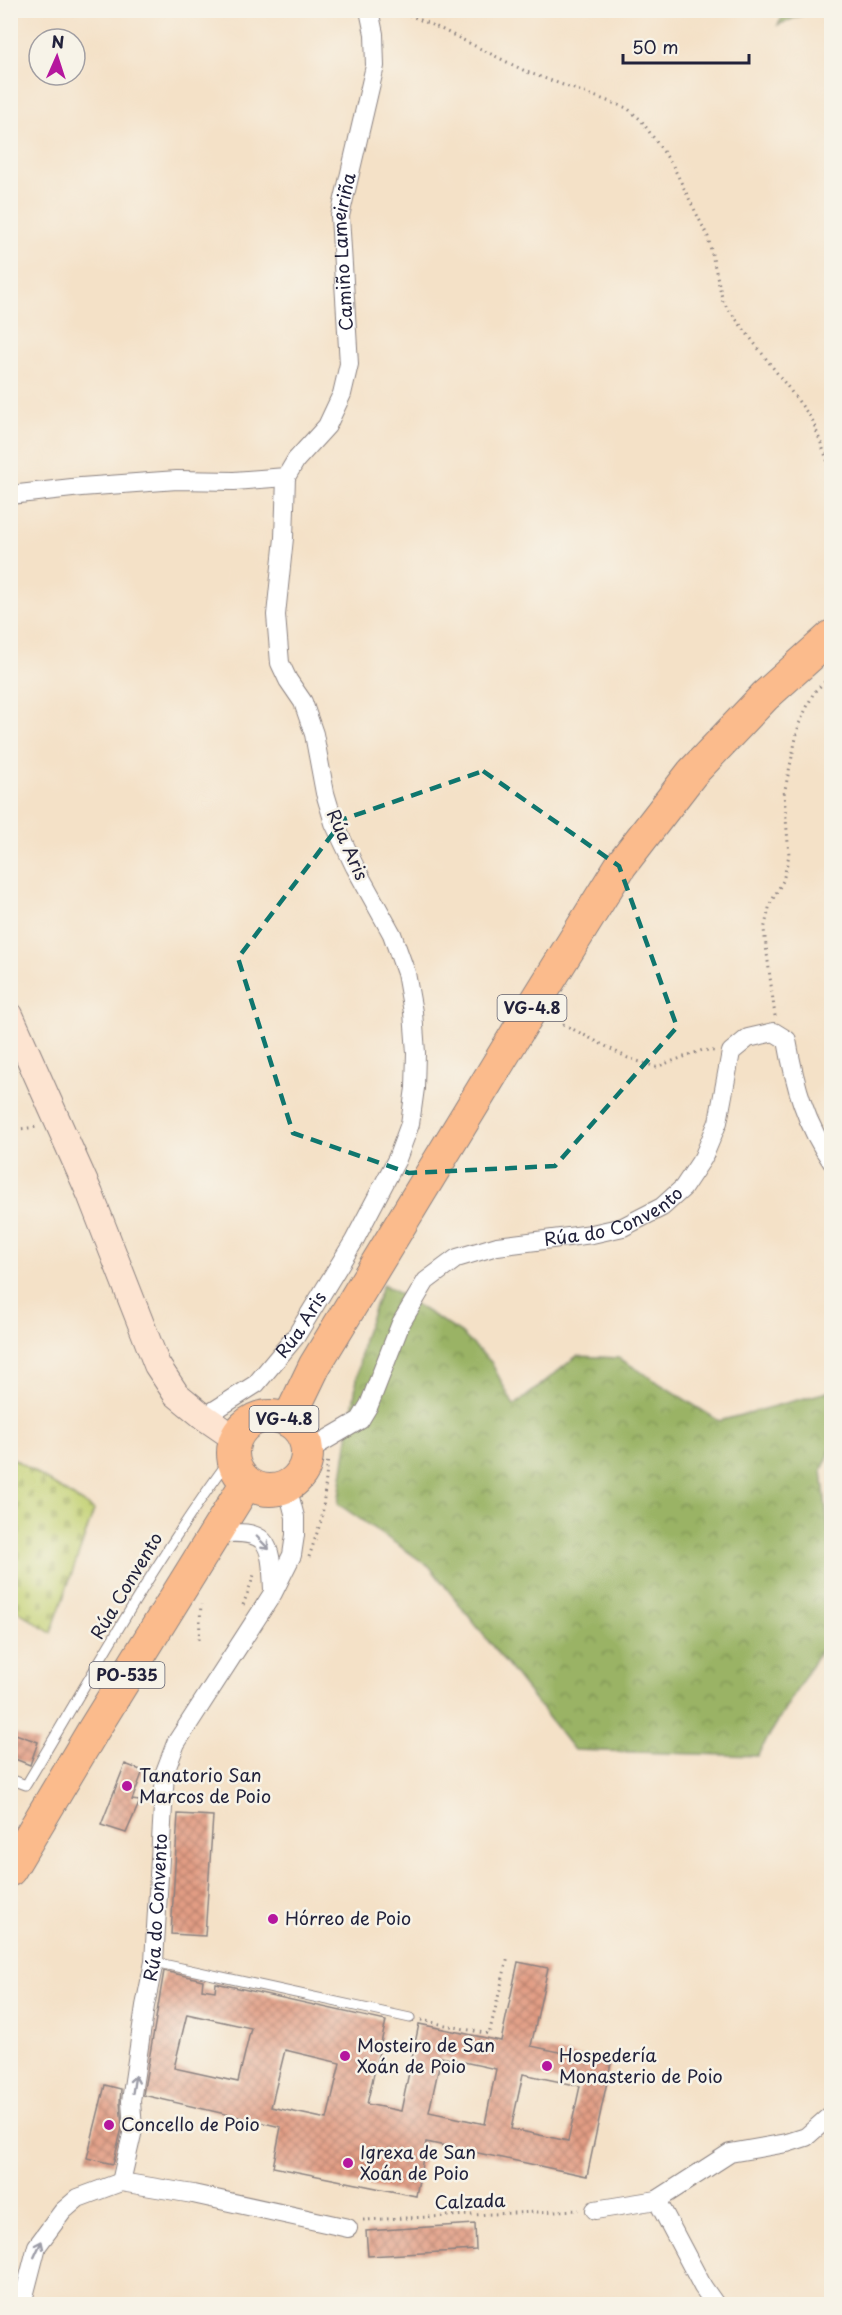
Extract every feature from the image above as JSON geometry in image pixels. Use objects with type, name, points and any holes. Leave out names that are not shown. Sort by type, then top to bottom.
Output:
[{"type":"highway","name":"VG-4.8","points":[[288,1421],[315,1365],[621,865],[692,773],[765,696],[831,636]]},
{"type":"highway","name":"VG-4.8","points":[[239,1459],[243,1428],[252,1421],[270,1417],[288,1421],[301,1434],[307,1451],[302,1472],[287,1486]]},
{"type":"highway","points":[[239,1459],[266,1490],[287,1486]]},
{"type":"highway","name":"PO-535","points":[[10,1870],[214,1534],[239,1459]]},
{"type":"street","name":"Camiño Lameiriña","points":[[286,477],[296,460],[327,426],[342,394],[349,364],[340,216],[375,66],[374,34],[369,10]]},
{"type":"street","points":[[10,495],[156,482],[234,481],[286,477]]},
{"type":"street","name":"Rúa Aris","points":[[204,1417],[256,1384],[296,1336],[354,1241],[397,1159],[410,1124],[415,1088],[416,1053],[413,1012],[406,974],[392,934],[334,823],[314,734],[303,702],[280,663],[276,615],[284,538],[286,477]]},
{"type":"street","points":[[10,1015],[90,1194],[157,1365],[176,1394],[204,1417],[239,1459]]},
{"type":"street","points":[[731,1052],[748,1038],[774,1032],[787,1040],[803,1109],[815,1137],[831,1162]]},
{"type":"street","name":"Rúa do Convento","points":[[307,1451],[360,1419],[369,1405],[401,1323],[426,1281],[457,1258],[497,1246],[592,1234],[623,1227],[662,1208],[683,1188],[703,1158],[718,1122],[731,1052]]},
{"type":"street","name":"Rúa do Convento","points":[[121,2182],[133,2130],[131,2102],[154,1962],[162,1791],[169,1758],[176,1743],[273,1593],[292,1556],[295,1517],[287,1486]]},
{"type":"street","points":[[214,1534],[240,1532],[253,1534],[263,1541],[270,1552],[273,1593]]},
{"type":"street","points":[[595,2210],[657,2200],[730,2153],[806,2138],[831,2114]]},
{"type":"street","points":[[22,2304],[37,2246],[63,2211],[78,2198],[121,2182],[193,2194],[348,2228]]},
{"type":"street","points":[[657,2200],[703,2287],[715,2304]]},
{"type":"lane","name":"Rúa Convento","points":[[10,1779],[26,1785],[162,1559],[207,1490],[239,1459]]},
{"type":"lane","points":[[154,1962],[410,2018]]},
{"type":"path","points":[[398,10],[527,72],[627,108],[641,120],[672,164],[708,237],[723,302],[812,419],[831,473]]},
{"type":"path","points":[[774,1032],[776,1010],[764,930],[770,904],[783,881],[789,855],[784,794],[799,724],[814,692],[831,675]]},
{"type":"path","points":[[563,1024],[628,1058],[656,1067],[703,1050],[731,1052]]},
{"type":"path","points":[[10,1130],[59,1124]]},
{"type":"path","points":[[239,1611],[256,1570]]},
{"type":"path","points":[[410,2018],[489,2034],[508,1957]]},
{"type":"path","name":"Calzada","points":[[348,2228],[363,2220],[595,2210]]},
{"type":"highlighted area","points":[[483,771],[619,866],[677,1027],[555,1166],[409,1173],[293,1133],[238,958],[344,819]]},
{"type":"green space","points":[[786,10],[811,11],[778,25]]},
{"type":"green space","points":[[383,1284],[461,1333],[491,1362],[514,1406],[577,1356],[619,1358],[719,1421],[831,1391],[831,1450],[822,1470],[831,1557],[831,1633],[757,1756],[574,1750],[430,1567],[338,1504],[363,1339]]},
{"type":"green space","points":[[11,1457],[94,1510],[51,1633],[11,1606]]},
{"type":"building","points":[[10,1732],[38,1742],[30,1765],[10,1757]]},
{"type":"building","name":"Tanatorio San Marcos de Poio","points":[[125,1764],[143,1771],[132,1800],[140,1801],[126,1833],[101,1825]]},
{"type":"building","points":[[178,1814],[213,1816],[205,1936],[171,1934]]},
{"type":"building","points":[[518,1962],[548,1968],[531,2046],[611,2063],[587,2176],[426,2142],[416,2196],[273,2167],[281,2127],[143,2095],[164,1971],[203,1980],[202,1989],[215,1991],[216,1983],[386,2021],[367,2104],[401,2111],[419,2024],[501,2041]],"holes":[[[187,2014],[251,2028],[238,2082],[174,2068]],[[285,2050],[340,2063],[327,2119],[271,2107]],[[441,2057],[496,2069],[485,2124],[429,2112]],[[523,2074],[580,2086],[568,2141],[511,2129]]]},
{"type":"building","name":"Concello de Poio","points":[[105,2085],[121,2089],[122,2128],[113,2164],[87,2158]]},
{"type":"building","points":[[475,2224],[476,2250],[368,2256],[366,2231]]},
{"type":"place","name":"Tanatorio San Marcos de Poio","points":[[127,1786]]},
{"type":"place","name":"Hórreo de Poio","points":[[273,1919]]},
{"type":"place","name":"Mosteiro de San Xoán de Poio","points":[[345,2056]]},
{"type":"place","name":"Hospedería Monasterio de Poio","points":[[547,2066]]},
{"type":"place","name":"Concello de Poio","points":[[109,2125]]},
{"type":"place","name":"Igrexa de San Xoán de Poio","points":[[348,2163]]}]
